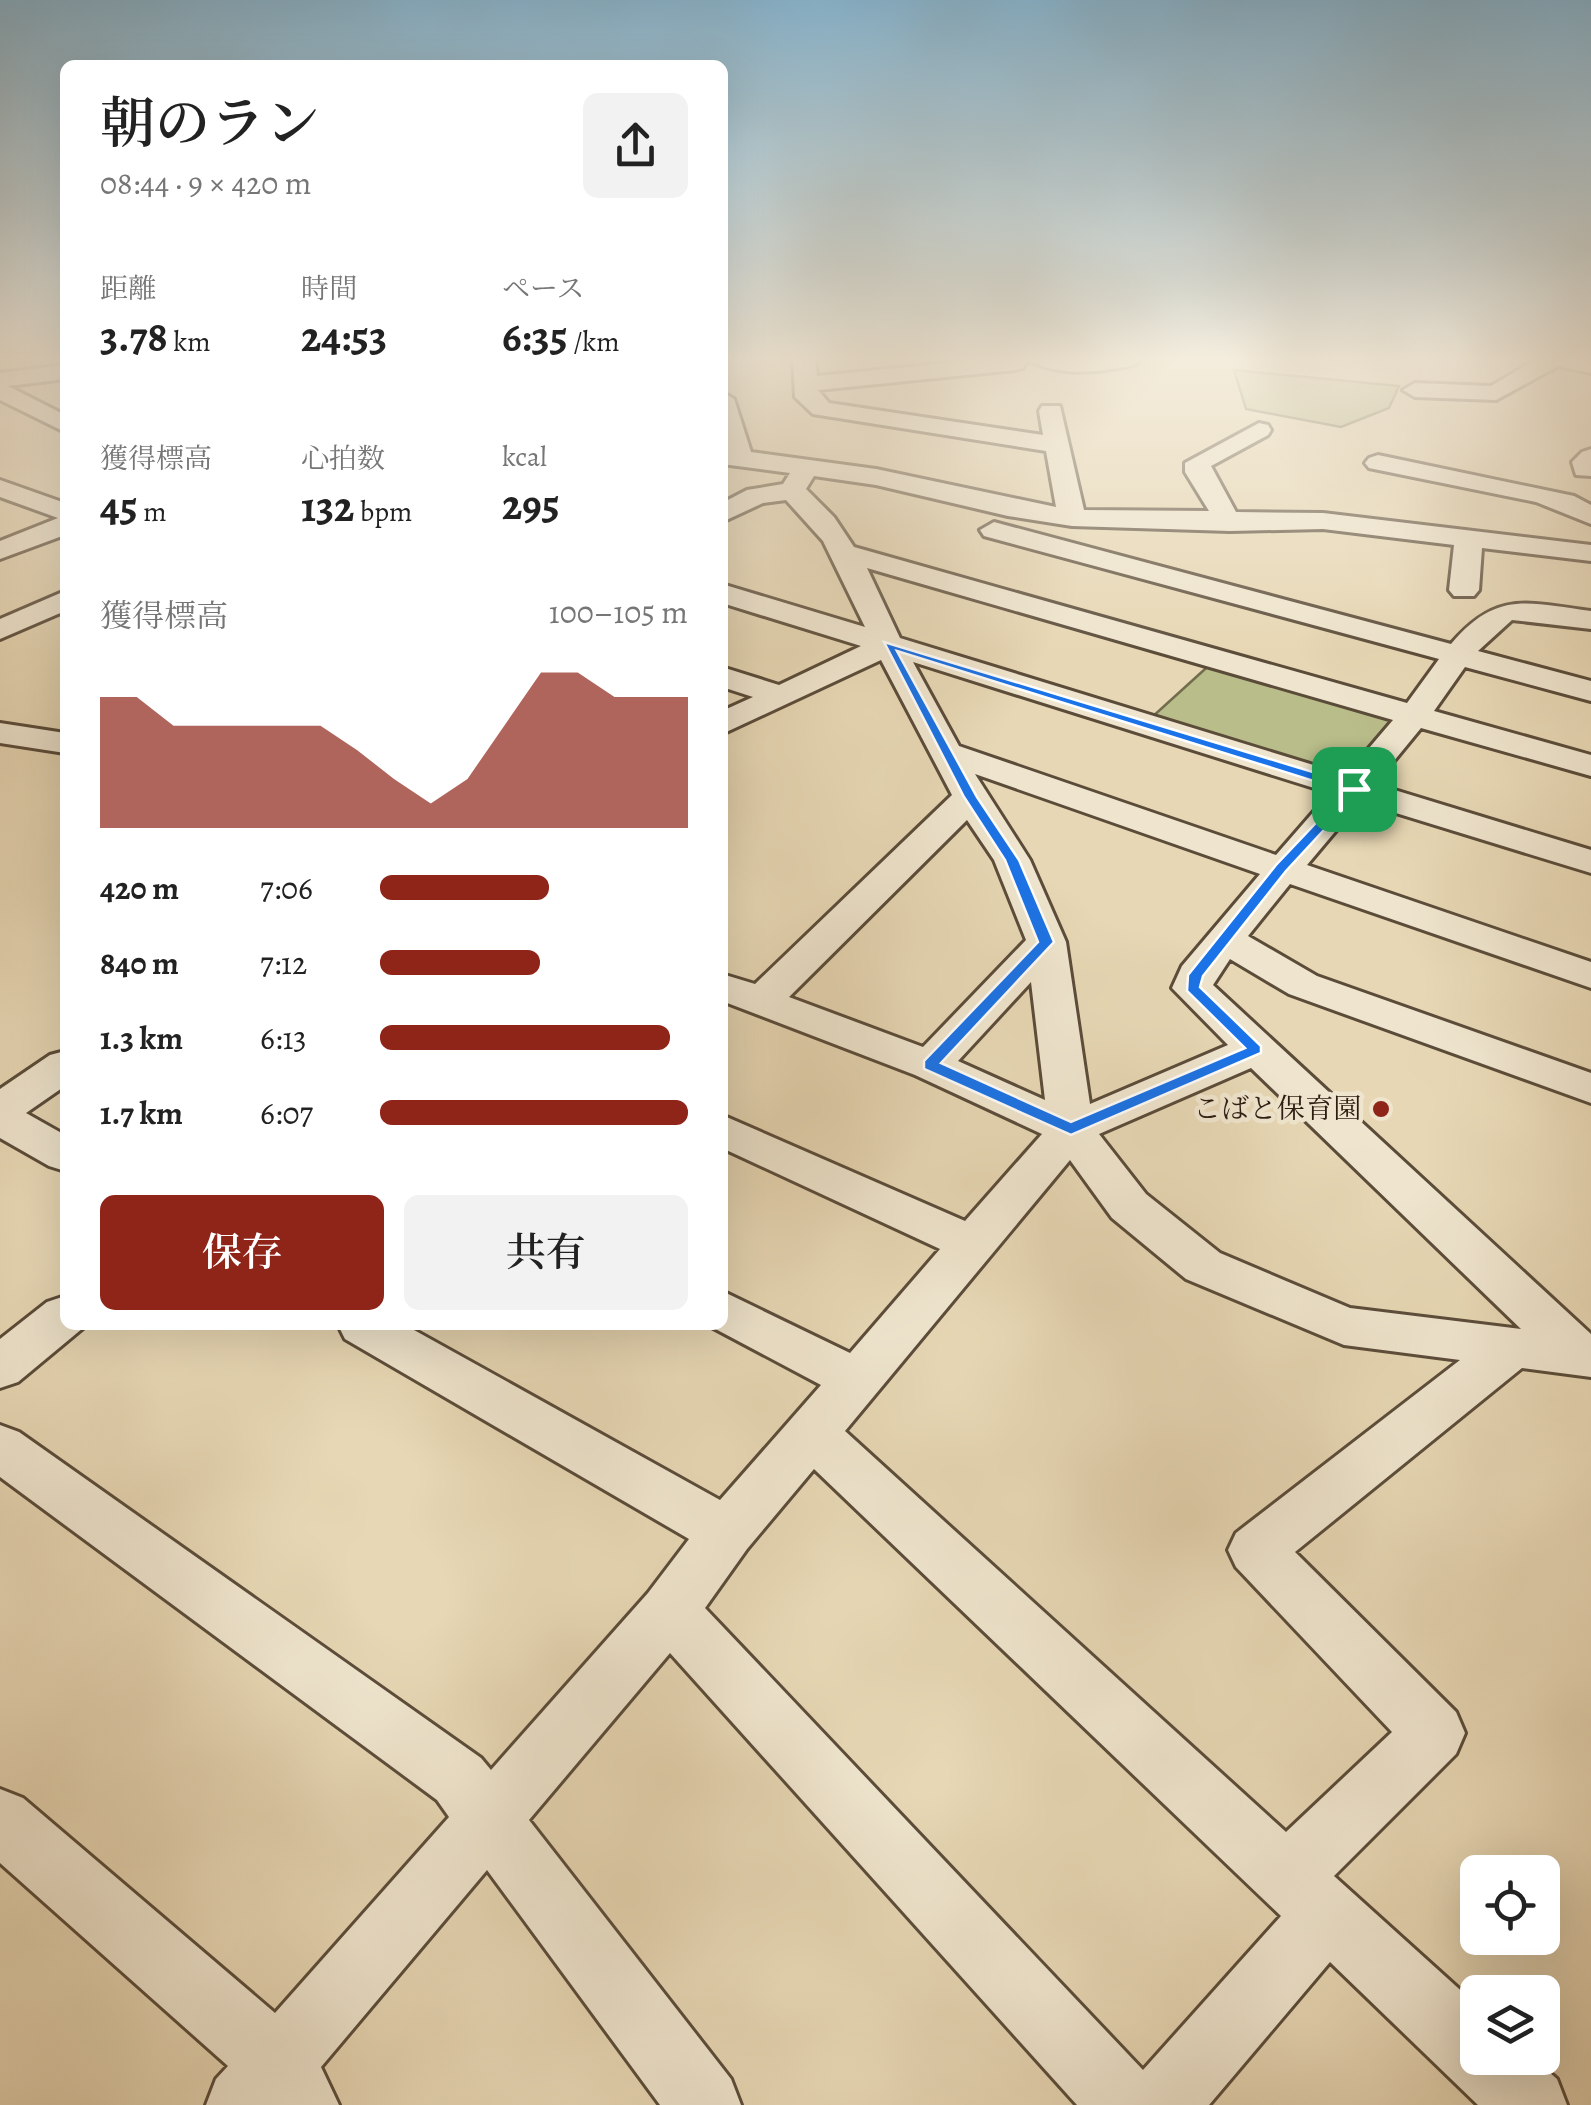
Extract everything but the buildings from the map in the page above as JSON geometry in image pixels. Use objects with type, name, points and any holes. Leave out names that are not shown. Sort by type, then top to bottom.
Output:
[{"type":"street","points":[[996,456],[1008,463],[1059,458],[1072,518]]},
{"type":"street","points":[[1211,456],[1198,463],[1198,472],[1230,523]]},
{"type":"street","points":[[731,457],[799,479],[1591,691]]},
{"type":"street","points":[[1378,463],[1539,495],[1565,502],[1591,516]]},
{"type":"street","points":[[728,511],[799,479],[876,477],[1008,508],[1072,518],[1230,523],[1323,521],[1591,554]]},
{"type":"street","points":[[799,479],[844,553],[970,797],[1012,860],[1046,942],[1071,1129]]},
{"type":"street","points":[[0,488],[60,510]]},
{"type":"street","points":[[0,551],[60,527]]},
{"type":"street","points":[[1464,590],[1469,538]]},
{"type":"street","points":[[844,553],[1591,766]]},
{"type":"street","points":[[728,596],[1591,862]]},
{"type":"street","points":[[0,630],[60,602]]},
{"type":"street","points":[[1586,1356],[1192,988],[1196,975],[1281,868],[1354,789],[1458,655],[1503,612],[1591,620]]},
{"type":"street","points":[[728,721],[888,644]]},
{"type":"street","points":[[728,678],[781,696]]},
{"type":"street","points":[[33,737],[60,723]]},
{"type":"street","points":[[950,754],[1591,976]]},
{"type":"street","points":[[762,1002],[970,797]]},
{"type":"street","points":[[1224,939],[1303,985],[1591,1089]]},
{"type":"street","points":[[930,1065],[1046,942]]},
{"type":"street","points":[[728,988],[930,1065],[1071,1129],[1129,1206],[1203,1266],[1344,1326],[1586,1356]]},
{"type":"street","points":[[0,1820],[274,2091],[492,1818],[669,1611],[727,1532],[1071,1129],[1256,1050]]},
{"type":"street","points":[[0,1110],[60,1068]]},
{"type":"street","points":[[0,1118],[60,1152]]},
{"type":"street","points":[[728,1133],[973,1244]]},
{"type":"street","points":[[728,1313],[857,1380]]},
{"type":"street","points":[[0,1368],[60,1318]]},
{"type":"street","points":[[372,1330],[727,1532]]},
{"type":"street","points":[[1161,2105],[1307,1895],[1434,1734],[1256,1550],[1513,1347]]},
{"type":"street","points":[[811,1433],[1460,2038]]},
{"type":"street","points":[[0,1447],[460,1779],[705,2105]]},
{"type":"street","points":[[669,1611],[1126,2105]]},
{"type":"street","points":[[1499,2075],[1531,2105]]},
{"type":"green space","points":[[1215,660],[1406,716],[1349,781],[1151,718]]},
{"type":"place","name":"こばと保育園","points":[[1381,1109]]},
{"type":"route","points":[[888,644],[1354,789],[1281,868],[1196,975],[1192,988],[1256,1050],[1071,1129],[930,1065],[1046,942],[1012,860],[970,797],[888,644]]}]
